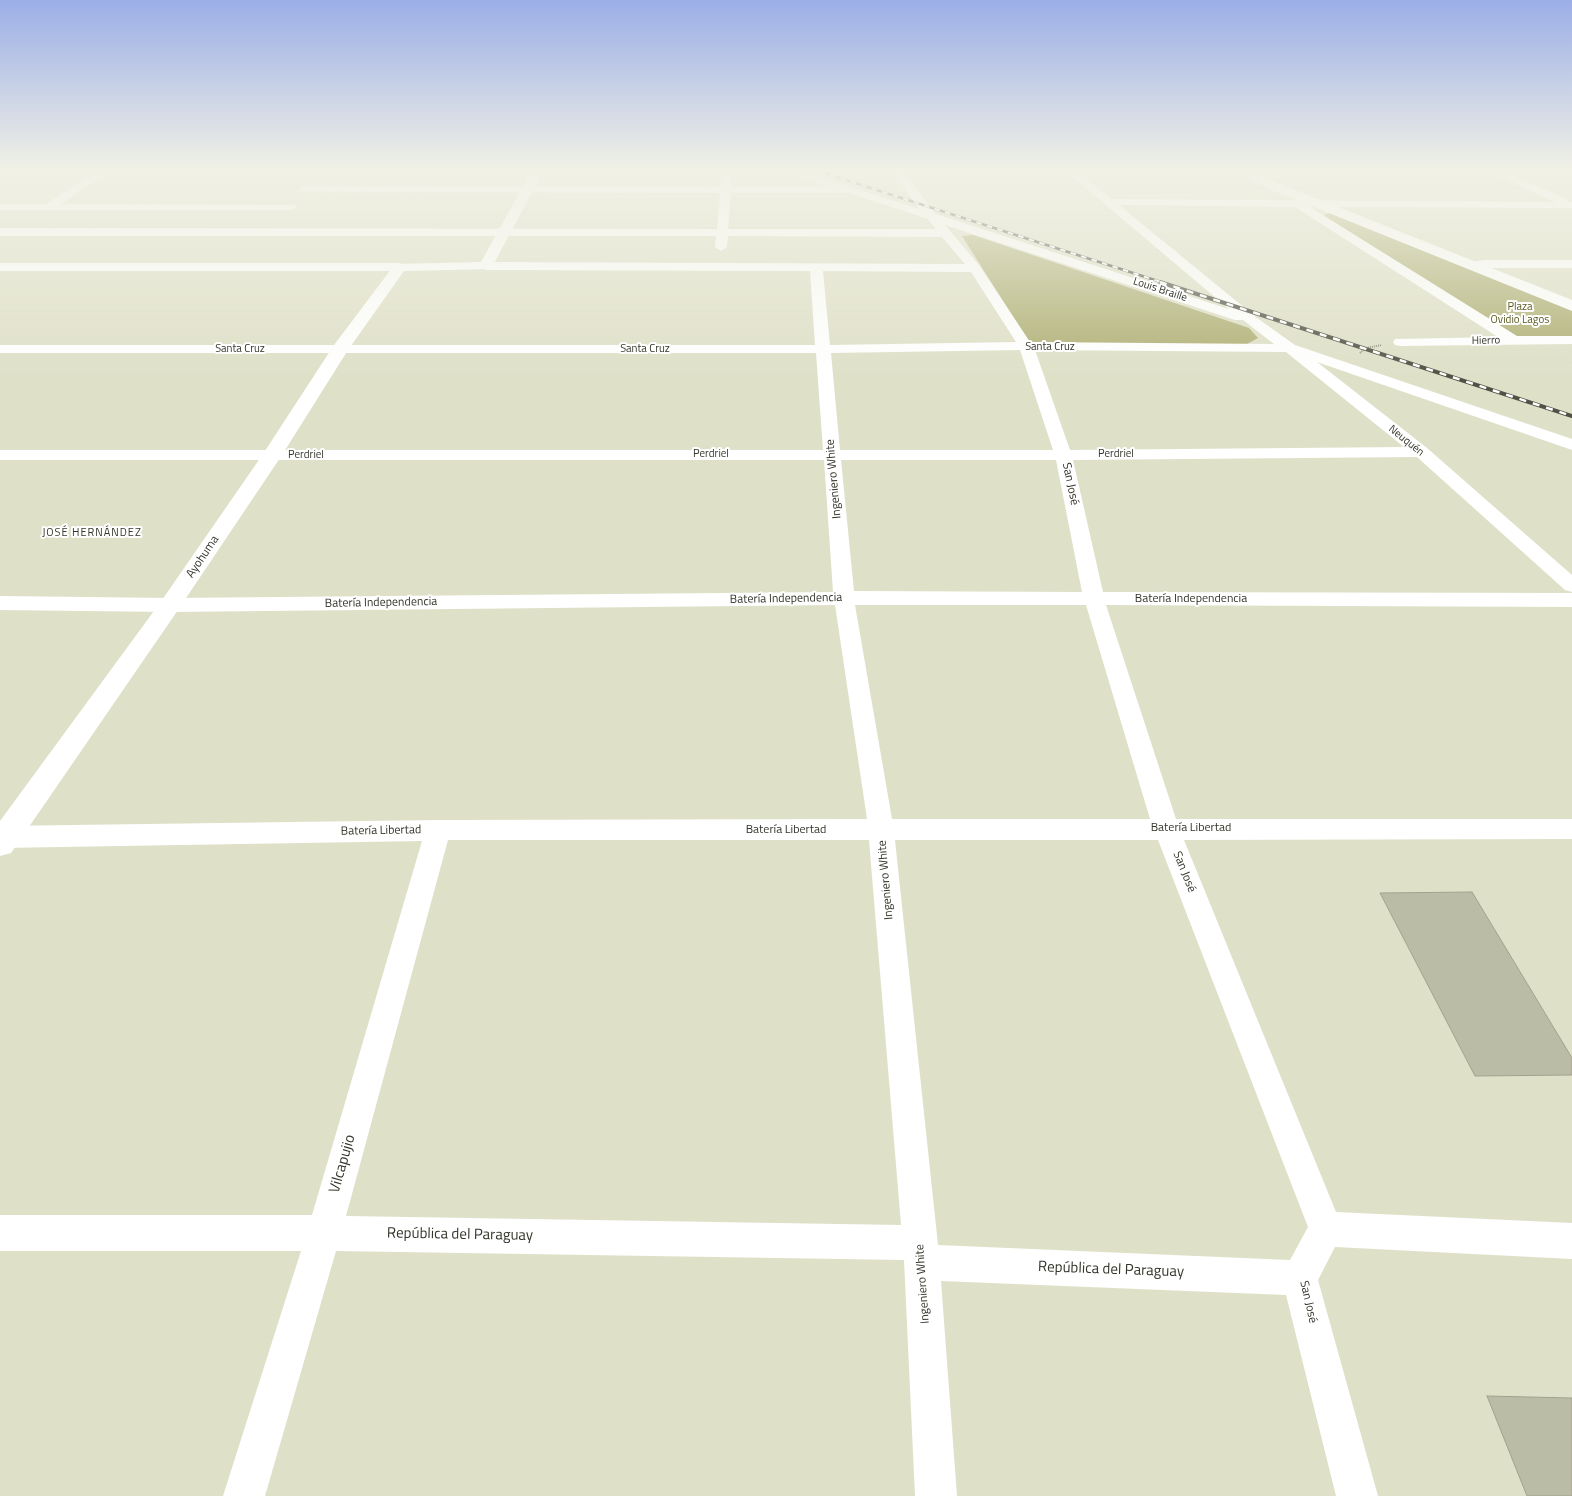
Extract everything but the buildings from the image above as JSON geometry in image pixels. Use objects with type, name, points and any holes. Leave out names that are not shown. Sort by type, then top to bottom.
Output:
[{"type":"street","points":[[486,266],[500,238]]},
{"type":"street","points":[[720,266],[722,238]]},
{"type":"street","name":"San José","points":[[950,238],[975,268],[1026,346],[1064,455],[1094,599],[1166,828],[1326,1229],[1300,1278],[1357,1496]]},
{"type":"street","name":"Louis Braille","points":[[1000,238],[1252,321]]},
{"type":"street","name":"Neuquén","points":[[1151,238],[1252,321],[1290,348],[1421,452],[1572,586]]},
{"type":"street","points":[[1353,238],[1515,341]]},
{"type":"street","points":[[1406,238],[1572,299]]},
{"type":"street","points":[[1409,238],[1572,306]]},
{"type":"street","points":[[0,267],[262,262],[400,267],[720,266],[975,268]]},
{"type":"street","points":[[1478,265],[1572,264]]},
{"type":"street","name":"Ayohuma","points":[[2,839],[170,605],[272,455],[340,349],[400,267]]},
{"type":"street","name":"Ingeniero White","points":[[816,267],[844,598],[881,829],[921,1252],[936,1496]]},
{"type":"street","name":"Hierro","points":[[1400,342],[1572,340]]},
{"type":"street","name":"Santa Cruz","points":[[0,349],[823,349],[1026,346],[1290,348]]},
{"type":"street","points":[[1290,348],[1572,445]]},
{"type":"street","name":"Perdriel","points":[[0,455],[1064,455],[1421,452]]},
{"type":"street","name":"Batería Independencia","points":[[0,603],[170,605],[844,598],[1572,600]]},
{"type":"street","name":"Batería Libertad","points":[[2,839],[438,830],[1572,829]]},
{"type":"street","name":"Vilcapujio","points":[[244,1496],[324,1233],[438,830]]},
{"type":"street","points":[[1326,1229],[1572,1241]]},
{"type":"street","name":"República del Paraguay","points":[[0,1233],[324,1233],[921,1252],[1300,1278]]},
{"type":"path","points":[[1340,366],[1366,348],[1400,342]]},
{"type":"green space","points":[[963,238],[981,238],[1249,328],[1258,338],[1247,344],[1031,345]]},
{"type":"green space","name":"Plaza Ovidio Lagos","points":[[1353,238],[1397,238],[1572,306],[1572,340],[1515,341]]},
{"type":"railway","points":[[1025,238],[1164,283]]},
{"type":"railway","points":[[1160,282],[1572,416]]},
{"type":"district","name":"JOSÉ HERNÁNDEZ","points":[[92,533]]}]
